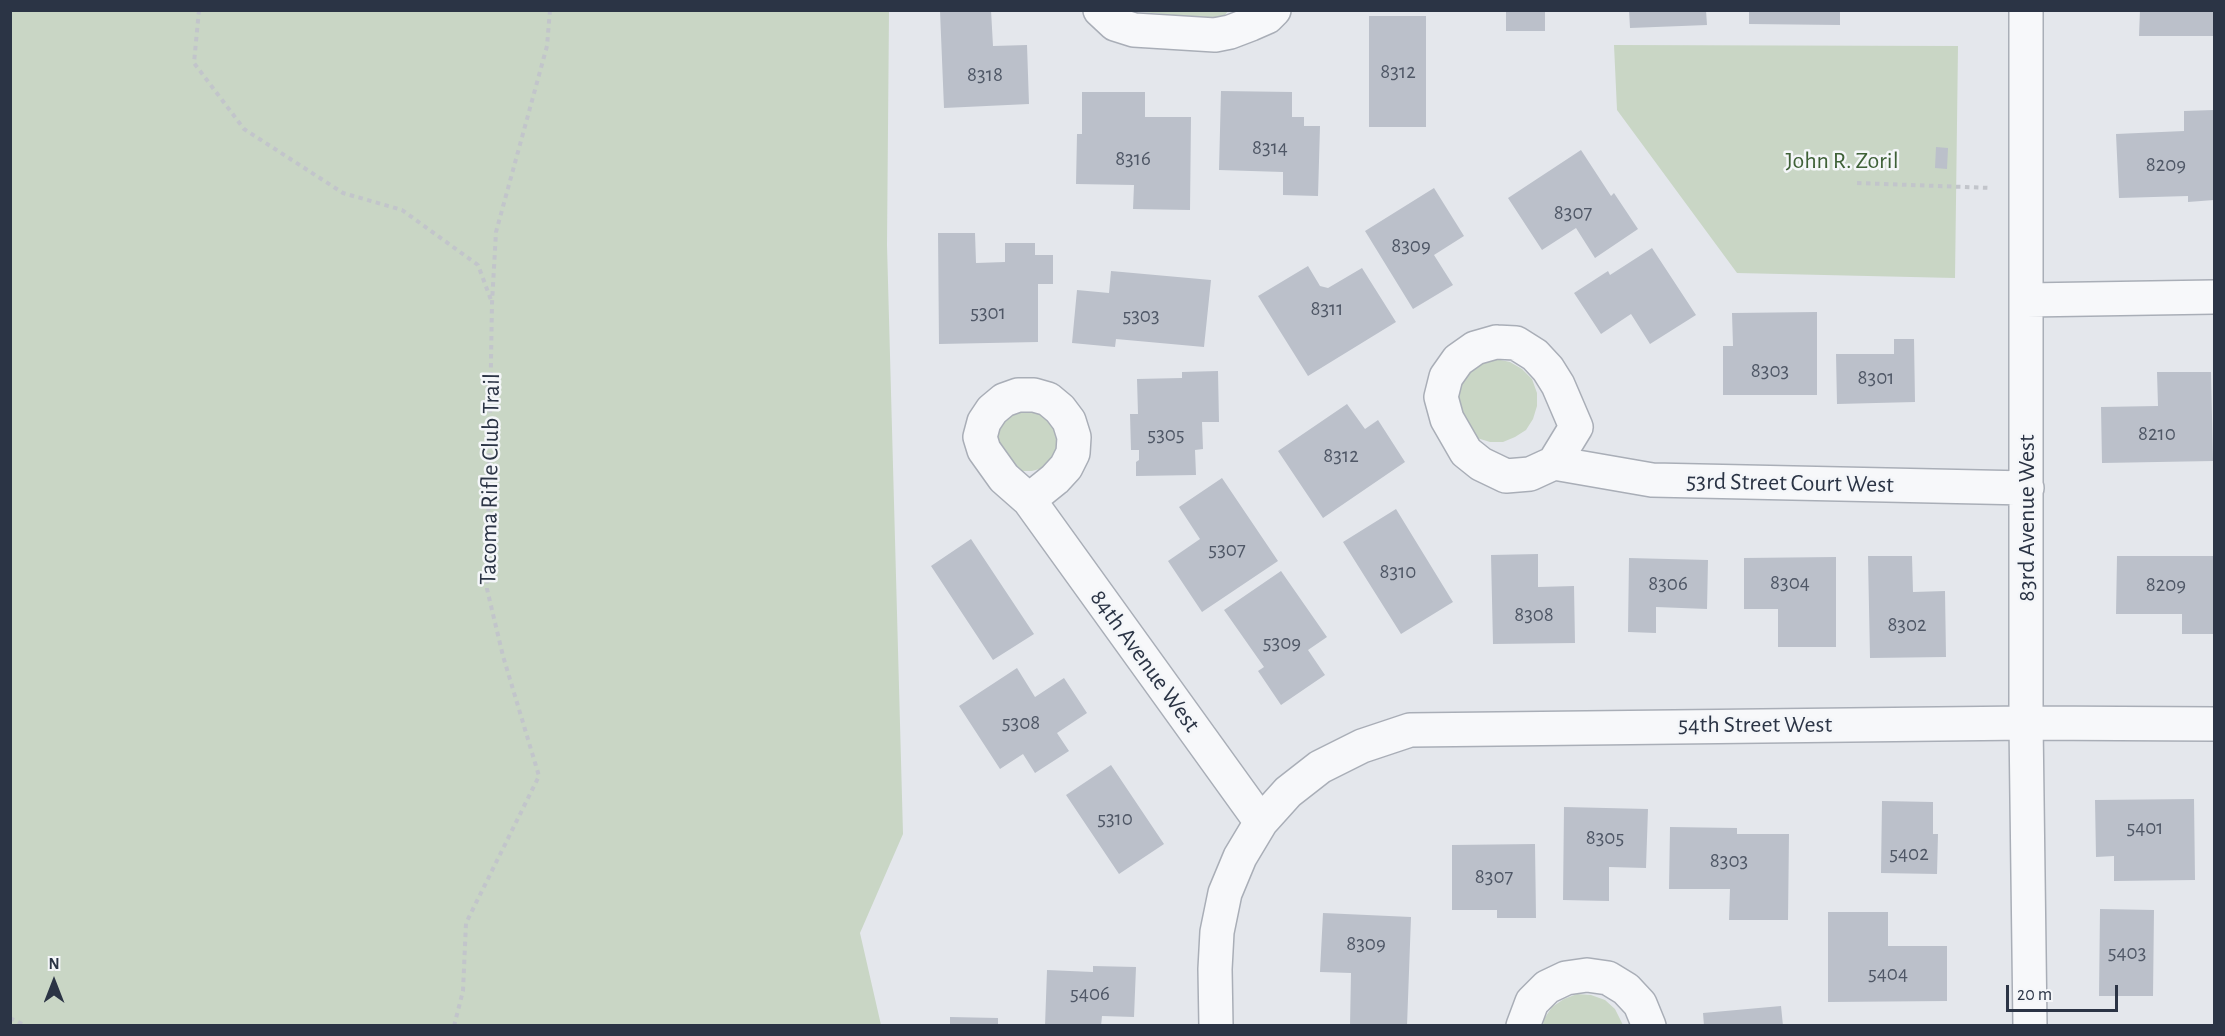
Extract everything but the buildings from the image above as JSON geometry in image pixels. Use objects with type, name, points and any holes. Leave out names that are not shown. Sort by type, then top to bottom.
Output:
[{"type":"street","points":[[1100,10],[1115,24],[1134,30],[1215,34],[1230,32],[1251,24],[1267,17],[1274,10]]},
{"type":"street","name":"83rd Avenue West","points":[[2026,10],[2026,723],[2030,1026]]},
{"type":"street","points":[[2027,300],[2214,297]]},
{"type":"street","name":"53rd Street Court West","points":[[1554,463],[1652,480],[2027,488]]},
{"type":"street","name":"84th Avenue West","points":[[1029,500],[1261,822]]},
{"type":"street","name":"54th Street West","points":[[1216,1026],[1216,941],[1223,903],[1240,857],[1261,822],[1288,792],[1320,767],[1362,746],[1410,730],[2214,723]]},
{"type":"street","points":[[1522,1026],[1532,1002],[1547,987],[1566,978],[1587,975],[1608,978],[1626,989],[1640,1004],[1648,1026]]},
{"type":"path","name":"Tacoma Rifle Club Trail","points":[[199,10],[194,63],[244,129],[343,193],[402,210],[478,265],[492,303]]},
{"type":"path","name":"Tacoma Rifle Club Trail","points":[[454,1026],[463,991],[466,923],[539,776],[503,656],[487,589],[495,232],[547,46],[550,10]]},
{"type":"path","points":[[1857,183],[2027,190]]},
{"type":"path","points":[[10,1018],[26,1026]]},
{"type":"green space","points":[[10,11],[889,11],[887,245],[903,834],[860,933],[881,1025],[11,1025]]},
{"type":"green space","points":[[1133,11],[1228,11],[1225,15],[1212,19]]},
{"type":"green space","name":"John R. Zoril","points":[[1614,45],[1958,46],[1955,278],[1737,273],[1617,110]]},
{"type":"green space","points":[[1496,359],[1510,362],[1522,369],[1532,379],[1537,393],[1537,406],[1526,430],[1503,442],[1490,442],[1477,438],[1466,430],[1455,393],[1460,380],[1482,362]]},
{"type":"green space","points":[[1018,404],[1058,420],[1059,453],[1043,468],[1020,471],[1001,459],[995,427]]},
{"type":"green space","points":[[1577,994],[1591,995],[1605,1000],[1615,1009],[1623,1025],[1543,1025],[1552,1007]]}]
